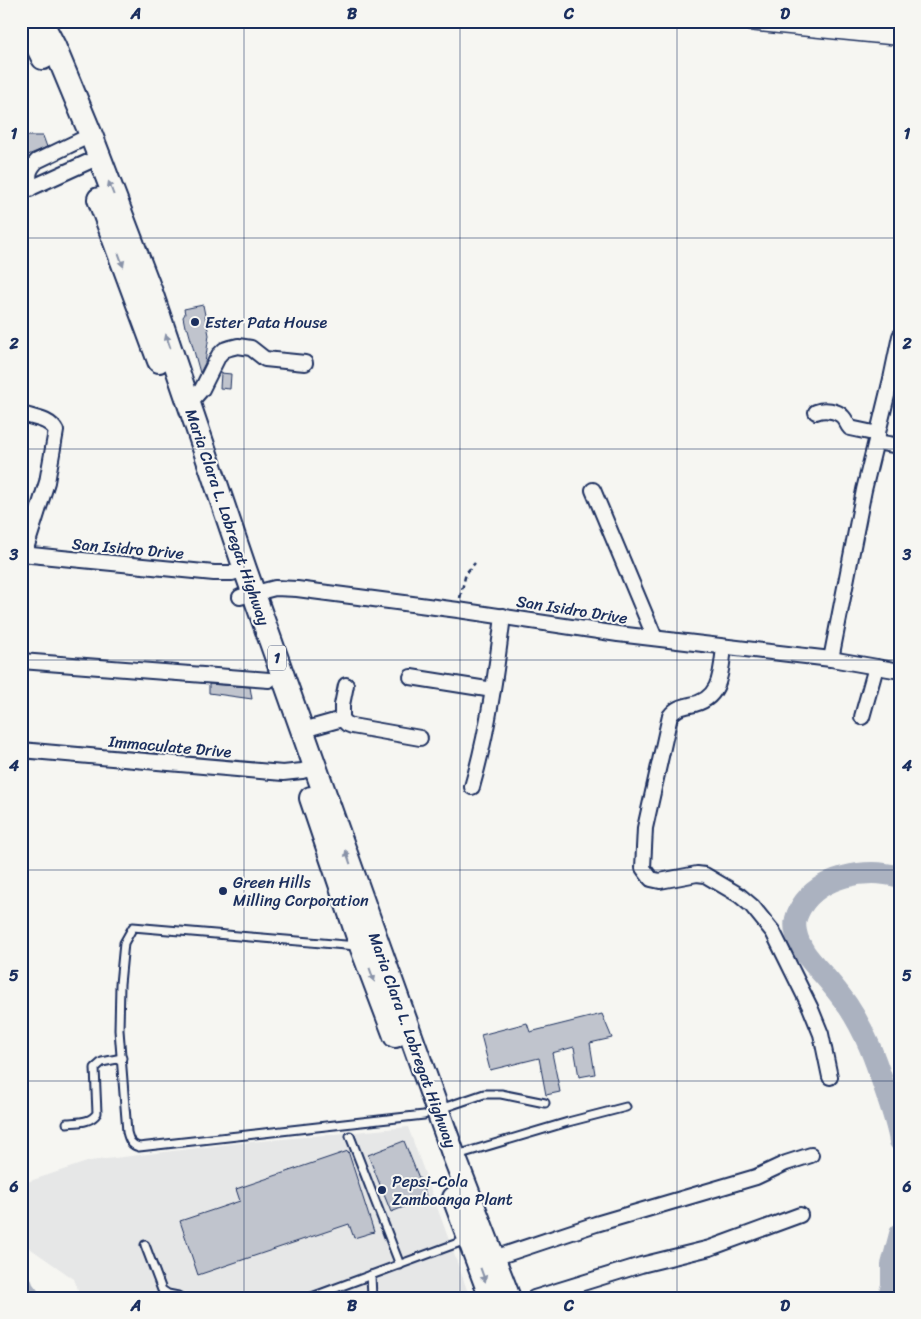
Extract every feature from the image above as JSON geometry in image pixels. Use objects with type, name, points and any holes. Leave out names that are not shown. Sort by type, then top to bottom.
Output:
[{"type":"highway","name":"Maria Clara L. Lobregat Highway","points":[[41,21],[54,46],[92,160],[144,296],[189,404],[238,571]]},
{"type":"highway","name":"Maria Clara L. Lobregat Highway","points":[[21,23],[32,36],[84,138]]},
{"type":"highway","name":"Maria Clara L. Lobregat Highway","points":[[144,296],[176,408],[247,595],[303,730],[309,769]]},
{"type":"highway","name":"Maria Clara L. Lobregat Highway","points":[[247,595],[270,680],[309,769],[430,1113],[477,1236],[494,1258],[509,1298]]},
{"type":"highway","name":"Maria Clara L. Lobregat Highway","points":[[430,1113],[454,1156],[477,1236],[491,1298]]},
{"type":"street","points":[[749,21],[900,36]]},
{"type":"street","points":[[25,190],[31,167],[37,161],[84,138]]},
{"type":"street","points":[[25,190],[92,160]]},
{"type":"street","points":[[831,659],[864,490],[877,438],[895,380],[900,336]]},
{"type":"street","points":[[189,404],[202,389],[219,355],[224,350],[238,346],[251,348],[265,359],[305,363]]},
{"type":"street","points":[[816,412],[830,410],[843,416],[850,428],[900,446]]},
{"type":"street","points":[[22,414],[48,422],[54,426],[56,431],[47,482],[23,554]]},
{"type":"street","points":[[593,490],[655,638]]},
{"type":"street","name":"San Isidro Drive","points":[[23,554],[202,572],[238,571]]},
{"type":"street","name":"San Isidro Drive","points":[[247,595],[275,588],[297,589],[655,638],[831,659],[900,671]]},
{"type":"street","points":[[472,787],[478,767],[493,690],[503,616]]},
{"type":"street","points":[[724,647],[714,694],[705,701],[678,708],[670,716],[645,828],[643,868],[652,880],[660,881],[697,874],[705,875],[739,895],[752,906],[773,932],[810,1007],[821,1034],[830,1077]]},
{"type":"street","points":[[21,661],[270,680]]},
{"type":"street","points":[[862,717],[876,667]]},
{"type":"street","points":[[411,677],[493,690]]},
{"type":"street","points":[[342,719],[346,685]]},
{"type":"street","points":[[303,730],[342,719]]},
{"type":"street","points":[[342,719],[352,726],[420,738]]},
{"type":"street","name":"Immaculate Drive","points":[[21,750],[264,772],[283,773],[309,769]]},
{"type":"street","points":[[494,1258],[596,1224],[756,1177],[786,1163],[811,1155]]},
{"type":"street","points":[[534,1298],[640,1265],[710,1248],[800,1215]]},
{"type":"lane","points":[[369,944],[133,927],[124,943],[119,1030],[127,1132],[134,1146],[139,1147],[430,1113],[484,1094],[501,1094],[545,1103]]},
{"type":"lane","points":[[67,1122],[89,1121],[95,1117],[97,1112],[95,1068],[102,1062],[122,1058]]},
{"type":"lane","points":[[454,1156],[626,1107]]},
{"type":"lane","points":[[350,1136],[400,1265]]},
{"type":"lane","points":[[309,1298],[477,1236]]},
{"type":"lane","points":[[145,1245],[162,1290],[179,1298]]},
{"type":"lane","points":[[371,1275],[372,1298]]},
{"type":"path","points":[[458,610],[462,584],[466,573],[475,563]]},
{"type":"shaded area","points":[[408,1127],[470,1298],[81,1298],[74,1279],[21,1242],[21,1184],[90,1161],[239,1143]]},
{"type":"building","points":[[21,136],[43,136],[47,147],[21,158]]},
{"type":"building","points":[[203,305],[209,335],[205,363],[200,373],[183,317],[185,314],[184,309]]},
{"type":"building","points":[[221,373],[231,374],[230,389],[220,388]]},
{"type":"building","points":[[209,684],[250,687],[252,699],[209,693]]},
{"type":"building","points":[[602,1014],[612,1038],[590,1043],[595,1074],[579,1077],[574,1047],[552,1053],[560,1092],[546,1095],[539,1058],[490,1070],[481,1035],[527,1023],[530,1032]]},
{"type":"building","points":[[404,1141],[427,1198],[391,1212],[368,1155]]},
{"type":"building","points":[[348,1151],[374,1232],[354,1238],[349,1224],[198,1275],[180,1221],[240,1201],[236,1189]]},
{"type":"waterway","points":[[900,877],[873,873],[859,874],[832,881],[809,896],[799,910],[795,925],[801,947],[844,1001],[865,1036],[896,1121],[900,1141]]},
{"type":"waterway","points":[[888,1298],[892,1286],[892,1265],[900,1234]]},
{"type":"waterway","points":[[21,1283],[30,1298]]},
{"type":"place","name":"Ester Pata House","points":[[195,322]]},
{"type":"place","name":"Green Hills Milling Corporation","points":[[223,891]]},
{"type":"place","name":"Pepsi-Cola Zamboanga Plant","points":[[382,1190]]}]
